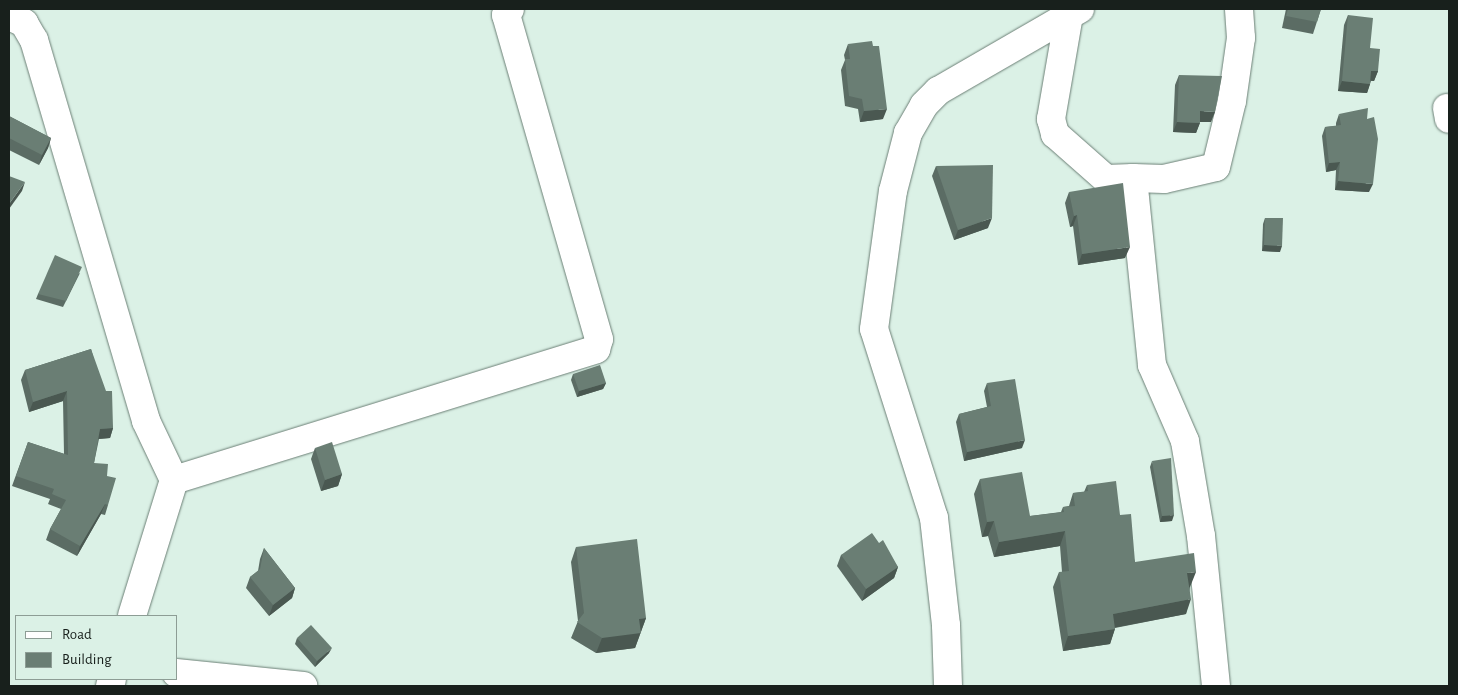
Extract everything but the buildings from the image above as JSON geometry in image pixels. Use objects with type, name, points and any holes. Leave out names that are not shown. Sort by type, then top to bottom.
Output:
[{"type":"street","points":[[174,480],[596,349],[599,340],[506,15],[510,9]]},
{"type":"street","points":[[1073,11],[1051,118],[1055,134],[1106,179],[1164,179],[1216,167],[1232,101],[1241,38],[1239,9]]},
{"type":"street","points":[[948,686],[946,625],[934,518],[874,328],[892,191],[908,133],[924,105],[938,91],[1073,11]]},
{"type":"street","points":[[9,16],[24,24],[34,40],[146,421],[174,480],[132,615]]},
{"type":"street","points":[[1133,178],[1152,365],[1185,441],[1201,536],[1216,686]]},
{"type":"street","points":[[178,673],[303,686]]}]
